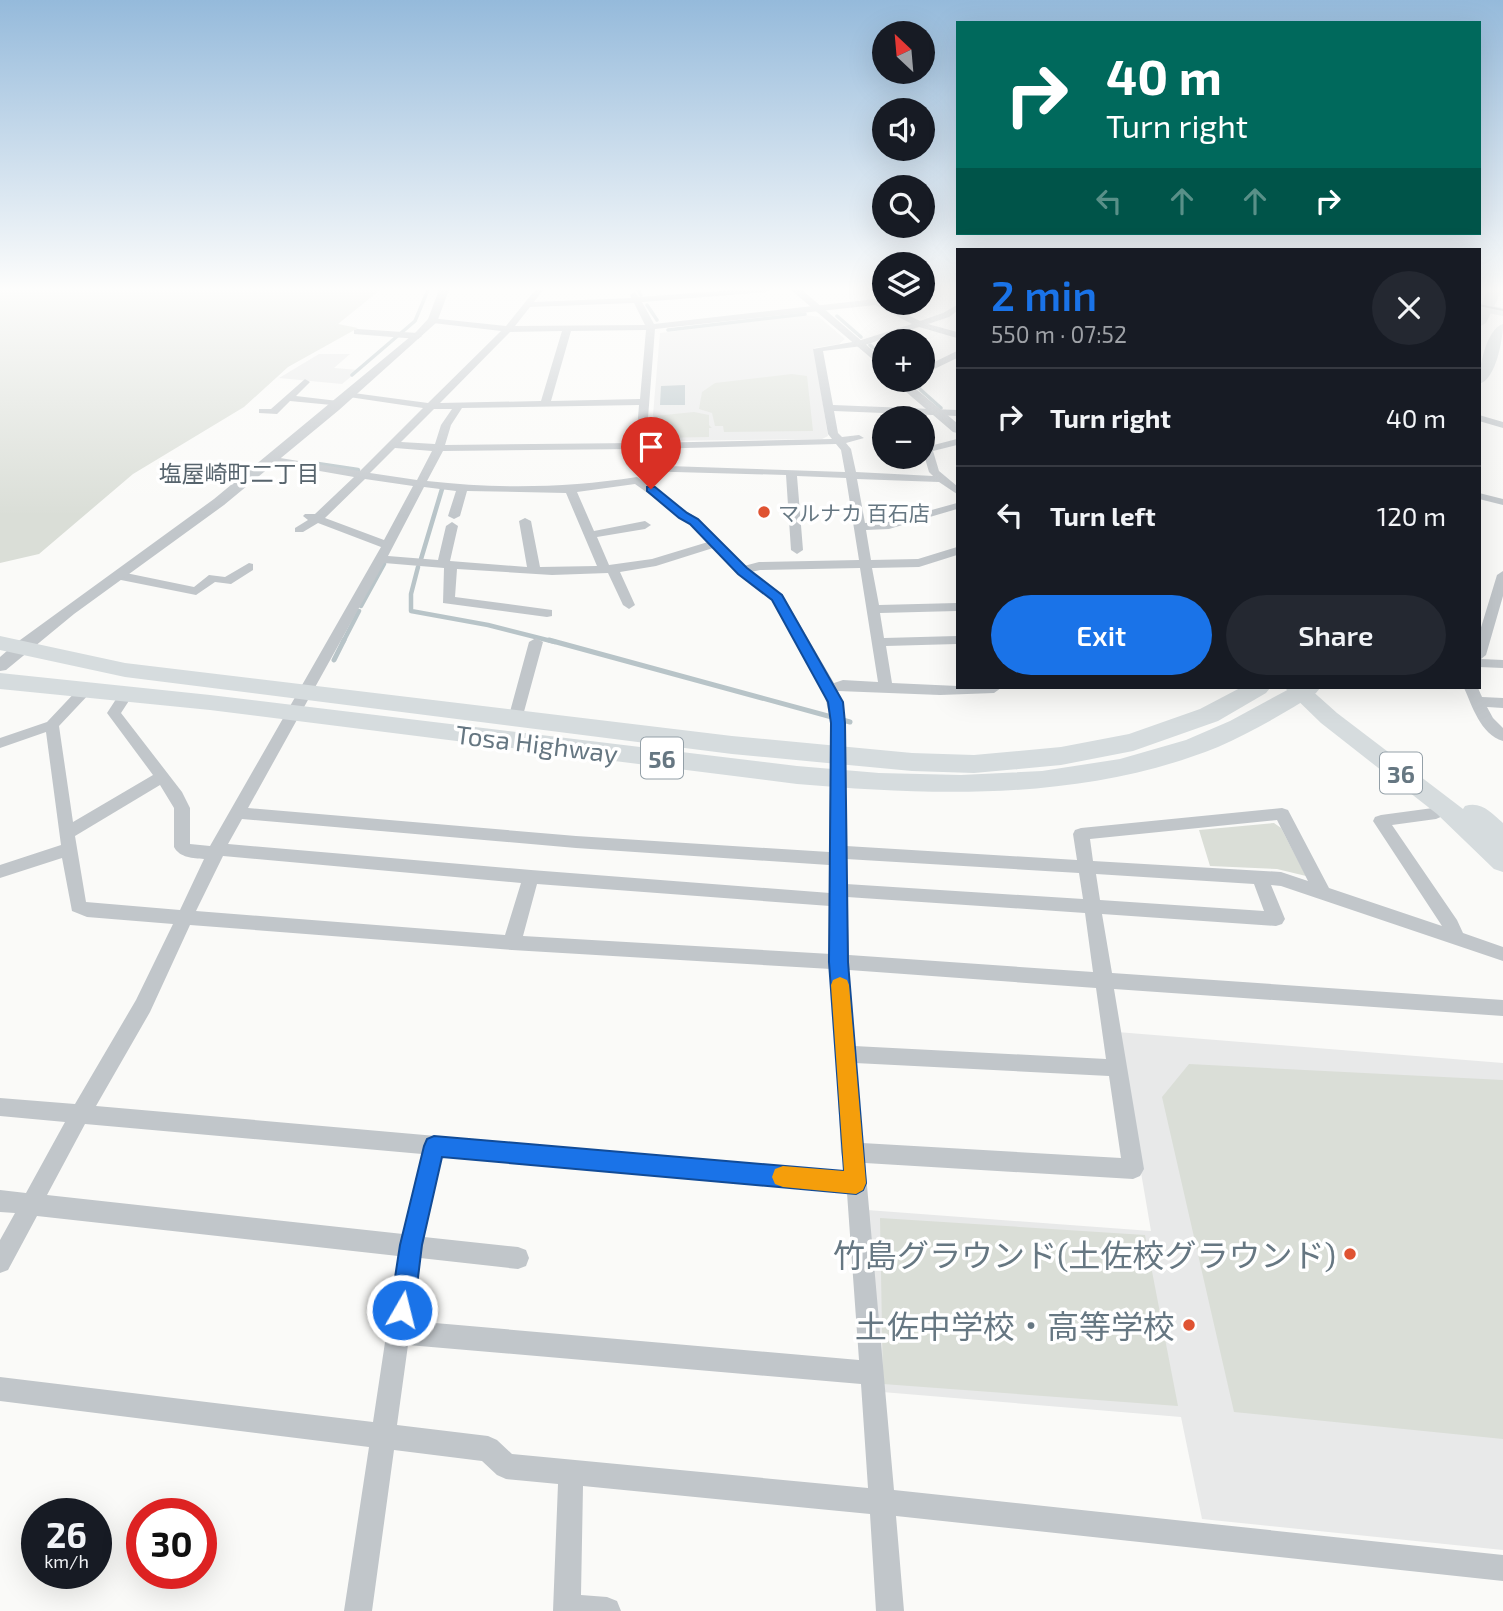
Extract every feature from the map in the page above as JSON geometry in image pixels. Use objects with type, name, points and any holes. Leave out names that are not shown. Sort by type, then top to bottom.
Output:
[{"type":"highway","name":"Tosa Highway","points":[[11,645],[299,703],[838,767],[912,762],[974,764],[1061,755],[1133,742],[1176,729],[1209,715],[1256,689]]},
{"type":"highway","name":"Tosa Highway","points":[[0,681],[127,693],[515,719],[971,785],[1068,776],[1152,759],[1195,746],[1230,731],[1304,689]]},
{"type":"main road","name":"36","points":[[1304,689],[1446,808],[1503,862]]},
{"type":"main road","name":"36","points":[[1304,689],[1438,782],[1503,837]]},
{"type":"street","points":[[0,666],[11,645],[121,576],[274,460],[383,365]]},
{"type":"street","points":[[299,530],[317,519],[471,365]]},
{"type":"street","points":[[545,405],[556,365]]},
{"type":"street","points":[[638,474],[648,365]]},
{"type":"street","points":[[821,365],[833,434],[846,449],[875,609],[886,689]]},
{"type":"street","points":[[263,411],[273,412],[305,382]]},
{"type":"street","points":[[917,392],[946,412],[956,427]]},
{"type":"street","points":[[349,394],[429,406],[646,402]]},
{"type":"street","points":[[289,398],[338,404]]},
{"type":"street","points":[[0,1262],[79,1115],[144,1006],[217,851],[387,545],[439,448],[446,425],[459,406]]},
{"type":"street","points":[[828,408],[946,412]]},
{"type":"street","points":[[1481,419],[1503,425]]},
{"type":"street","points":[[391,445],[439,448],[642,446],[839,441],[859,438]]},
{"type":"street","points":[[956,442],[928,449],[934,472],[956,490]]},
{"type":"street","points":[[274,460],[462,488],[600,488],[638,474],[791,472],[931,480],[941,478]]},
{"type":"street","points":[[791,472],[797,550]]},
{"type":"street","points":[[638,474],[694,521],[742,571],[777,597],[830,688],[835,702],[838,723],[838,962],[890,1611]]},
{"type":"street","points":[[462,488],[453,521],[447,564],[448,600],[547,613]]},
{"type":"street","points":[[571,490],[590,535],[629,606]]},
{"type":"street","points":[[1481,496],[1503,502]]},
{"type":"street","points":[[860,527],[889,525],[956,506]]},
{"type":"street","points":[[303,514],[387,545]]},
{"type":"street","points":[[525,521],[534,570]]},
{"type":"street","points":[[590,535],[645,525]]},
{"type":"street","points":[[379,559],[534,570],[608,568],[652,563],[714,544]]},
{"type":"street","points":[[742,571],[759,566],[919,563],[956,551]]},
{"type":"street","points":[[121,576],[196,591],[213,578],[227,581],[250,567]]},
{"type":"street","points":[[1481,651],[1497,618],[1502,579]]},
{"type":"street","points":[[875,609],[956,607]]},
{"type":"street","points":[[880,642],[956,640]]},
{"type":"street","points":[[515,719],[536,642]]},
{"type":"street","points":[[1481,663],[1503,664]]},
{"type":"street","points":[[830,688],[843,685],[886,689],[956,688]]},
{"type":"street","points":[[0,743],[52,725],[86,689]]},
{"type":"street","points":[[127,693],[114,713],[182,808],[182,847],[192,852],[217,851],[531,877],[839,895],[1093,906],[1276,919],[1260,877]]},
{"type":"street","points":[[1473,695],[1503,703]]},
{"type":"street","points":[[1473,695],[1487,721],[1503,736]]},
{"type":"street","points":[[52,725],[78,906],[87,910],[512,943],[1105,979],[1503,1008]]},
{"type":"street","points":[[0,872],[68,841],[162,777]]},
{"type":"street","points":[[1446,808],[1436,813],[1381,821],[1451,925],[1456,939]]},
{"type":"street","points":[[237,813],[576,842],[1282,879],[1503,954]]},
{"type":"street","points":[[852,1152],[1133,1169],[1081,834],[1282,814],[1323,894]]},
{"type":"street","points":[[512,943],[531,877]]},
{"type":"street","points":[[845,1054],[1118,1068]]},
{"type":"street","points":[[0,1107],[856,1183]]},
{"type":"street","points":[[359,1611],[411,1245],[434,1146]]},
{"type":"street","points":[[0,1201],[518,1258]]},
{"type":"street","points":[[399,1332],[872,1373]]},
{"type":"street","points":[[0,1389],[488,1449],[506,1466],[1503,1567]]},
{"type":"street","points":[[571,1472],[567,1609],[607,1611]]},
{"type":"shaded area","points":[[0,365],[291,365],[244,407],[133,474],[39,554],[0,563]]},
{"type":"shaded area","points":[[300,365],[337,365],[334,368],[359,370],[342,384],[279,378]]},
{"type":"shaded area","points":[[657,365],[817,365],[828,436],[822,439],[659,441],[651,438]]},
{"type":"shaded area","points":[[792,374],[807,376],[813,431],[724,432],[723,426],[715,426],[712,413],[699,409],[702,392],[715,383]]},
{"type":"shaded area","points":[[685,385],[685,405],[660,405],[661,386]]},
{"type":"shaded area","points":[[694,412],[709,415],[709,425],[712,428],[709,428],[709,437],[652,438],[654,416]]},
{"type":"shaded area","points":[[1274,823],[1281,828],[1306,876],[1277,869],[1210,866],[1199,830]]},
{"type":"shaded area","name":"土佐中学校・高等学校","points":[[1117,1032],[1503,1063],[1503,1550],[1202,1519],[1181,1417],[882,1392],[867,1210],[1151,1231]]},
{"type":"shaded area","name":"竹島グラウンド(土佐校グラウンド)","points":[[1189,1064],[1503,1080],[1503,1439],[1234,1412],[1162,1097]]},
{"type":"shaded area","points":[[880,1218],[1145,1235],[1178,1406],[883,1384]]},
{"type":"waterway","points":[[352,375],[363,365]]},
{"type":"waterway","points":[[923,392],[941,408]]},
{"type":"waterway","points":[[318,464],[358,470]]},
{"type":"waterway","points":[[421,559],[442,489]]},
{"type":"waterway","points":[[361,606],[384,564]]},
{"type":"waterway","points":[[418,567],[411,594],[411,611],[488,625],[555,642]]},
{"type":"waterway","points":[[343,642],[359,611]]},
{"type":"waterway","points":[[549,640],[850,722]]},
{"type":"waterway","points":[[334,660],[343,642]]},
{"type":"slow traffic","points":[[783,1177],[856,1183],[840,985]]},
{"type":"place","name":"マルナカ 百石店","points":[[764,512]]},
{"type":"place","name":"竹島グラウンド(土佐校グラウンド)","points":[[1350,1254]]},
{"type":"place","name":"土佐中学校・高等学校","points":[[1189,1325]]},
{"type":"district","name":"塩屋崎町二丁目","points":[[239,473]]},
{"type":"route","points":[[402,1310],[411,1245],[434,1146],[856,1183],[838,962],[838,723],[835,702],[830,688],[777,597],[742,571],[694,521],[683,516],[651,489]]}]
